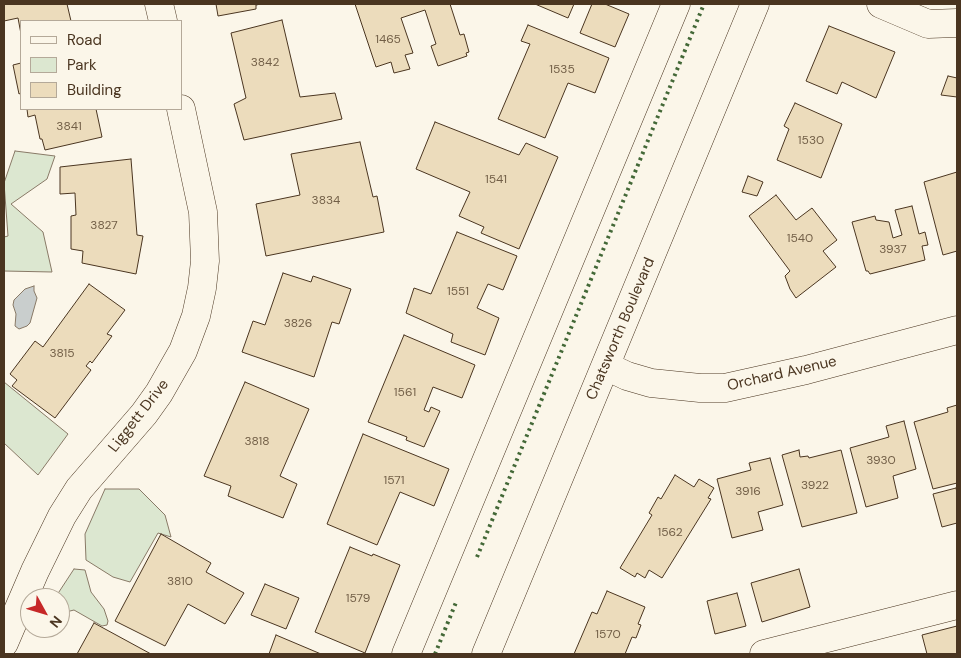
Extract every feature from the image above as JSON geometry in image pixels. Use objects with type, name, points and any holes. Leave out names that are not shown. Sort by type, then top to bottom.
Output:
[{"type":"street","points":[[159,4],[163,20]]},
{"type":"street","points":[[406,654],[676,4]]},
{"type":"street","name":"Chatsworth Boulevard","points":[[486,654],[755,4]]},
{"type":"street","points":[[881,4],[928,24],[957,23]]},
{"type":"street","name":"Liggett Drive","points":[[4,643],[38,564],[62,516],[79,489],[144,414],[159,393],[183,351],[196,316],[205,262],[203,212],[181,110]]},
{"type":"street","name":"Orchard Avenue","points":[[606,366],[628,376],[651,383],[700,388],[725,388],[806,370],[957,330]]},
{"type":"street","points":[[764,654],[957,605]]},
{"type":"green space","points":[[15,151],[55,156],[47,179],[11,204],[43,232],[52,272],[4,271],[4,237],[8,236],[4,183]]},
{"type":"green space","points":[[4,382],[68,434],[38,475],[4,443]]},
{"type":"green space","points":[[105,489],[139,489],[165,515],[171,537],[158,533],[130,582],[113,577],[86,560],[85,534]]},
{"type":"green space","points":[[74,569],[85,570],[91,592],[104,609],[108,621],[107,625],[102,626],[74,610],[70,611],[70,588],[62,588]]},
{"type":"shaded area","points":[[34,286],[37,298],[30,323],[19,329],[15,326],[14,300],[25,289]]},
{"type":"building","points":[[4,4],[67,4],[71,20],[20,20],[20,29],[18,18],[4,21]]},
{"type":"building","points":[[216,4],[261,4],[256,5],[256,9],[218,16]]},
{"type":"building","points":[[355,4],[450,4],[460,35],[464,34],[469,52],[466,53],[467,56],[438,66],[431,46],[436,44],[425,10],[401,18],[413,53],[405,55],[410,69],[394,73],[391,62],[376,67]]},
{"type":"building","points":[[535,4],[574,4],[568,18]]},
{"type":"building","points":[[592,4],[605,4],[629,14],[615,47],[580,33]]},
{"type":"building","points":[[282,20],[300,97],[335,93],[342,119],[244,140],[234,104],[246,98],[231,33]]},
{"type":"building","points":[[528,25],[609,58],[595,93],[568,83],[545,138],[498,119],[530,44],[521,41]]},
{"type":"building","points":[[829,26],[895,52],[876,98],[842,82],[837,94],[806,81]]},
{"type":"building","points":[[20,63],[19,94],[13,65]]},
{"type":"building","points":[[948,76],[957,78],[957,97],[941,95]]},
{"type":"building","points":[[795,103],[842,124],[821,178],[777,160],[789,129],[784,126]]},
{"type":"building","points":[[27,110],[96,110],[102,137],[45,150],[42,139],[40,139],[35,115],[28,117]]},
{"type":"building","points":[[435,122],[519,155],[526,143],[558,157],[519,249],[481,233],[484,227],[459,216],[470,192],[416,169]]},
{"type":"building","points":[[360,142],[373,197],[377,196],[384,232],[266,256],[256,204],[300,195],[291,154]]},
{"type":"building","points":[[131,159],[137,235],[143,236],[136,274],[82,263],[83,251],[71,249],[71,216],[76,215],[75,193],[60,194],[60,167]]},
{"type":"building","points":[[957,172],[957,251],[943,255],[924,182]]},
{"type":"building","points":[[748,176],[763,182],[757,196],[742,192]]},
{"type":"building","points":[[776,195],[796,220],[812,208],[837,240],[823,251],[836,267],[796,298],[785,276],[790,271],[749,216]]},
{"type":"building","points":[[912,206],[919,234],[925,232],[928,245],[922,246],[925,260],[870,274],[866,271],[852,222],[875,216],[876,220],[889,222],[893,238],[902,235],[895,210]]},
{"type":"building","points":[[457,232],[517,256],[503,290],[488,284],[477,308],[499,318],[485,355],[451,342],[453,334],[406,313],[414,288],[431,294]]},
{"type":"building","points":[[283,273],[311,282],[313,276],[351,289],[339,324],[332,322],[314,377],[242,352],[253,321],[265,325]]},
{"type":"building","points":[[89,284],[125,310],[107,334],[112,336],[92,363],[90,361],[86,366],[91,370],[55,418],[12,386],[17,380],[10,374],[35,341],[43,347]]},
{"type":"building","points":[[404,335],[475,365],[462,398],[433,387],[424,410],[429,412],[431,407],[440,411],[424,447],[406,440],[407,437],[368,422]]},
{"type":"building","points":[[245,382],[309,409],[280,476],[297,484],[283,518],[228,496],[231,486],[204,476]]},
{"type":"building","points":[[957,405],[957,483],[933,489],[914,422],[948,412],[947,408]]},
{"type":"building","points":[[904,421],[916,469],[893,476],[898,498],[866,507],[850,448],[889,437],[886,426]]},
{"type":"building","points":[[363,434],[449,469],[434,506],[400,492],[377,545],[327,524]]},
{"type":"building","points":[[799,450],[800,457],[808,456],[809,458],[841,450],[857,513],[802,527],[782,455]]},
{"type":"building","points":[[770,458],[783,505],[758,512],[763,530],[732,538],[717,479],[751,470],[749,463]]},
{"type":"building","points":[[675,475],[694,487],[699,479],[714,488],[708,498],[711,499],[662,578],[649,570],[645,578],[637,573],[635,577],[620,568],[652,515],[649,513],[658,497],[661,499]]},
{"type":"building","points":[[956,488],[957,523],[942,527],[933,494]]},
{"type":"building","points":[[161,534],[211,563],[206,572],[244,593],[225,624],[188,604],[165,646],[115,621]]},
{"type":"building","points":[[350,547],[400,565],[365,653],[315,632]]},
{"type":"building","points":[[799,569],[810,607],[762,622],[751,583]]},
{"type":"building","points":[[265,584],[299,598],[286,629],[251,615]]},
{"type":"building","points":[[607,591],[645,607],[638,624],[641,625],[636,638],[632,637],[625,654],[574,654],[592,612],[597,614]]},
{"type":"building","points":[[737,593],[746,626],[715,634],[707,601]]},
{"type":"building","points":[[94,623],[151,654],[77,654]]},
{"type":"building","points":[[957,626],[957,654],[927,654],[922,635]]},
{"type":"building","points":[[276,635],[321,654],[269,654]]},
{"type":"hedge","points":[[477,557],[704,4]]},
{"type":"hedge","points":[[435,654],[457,600]]}]
